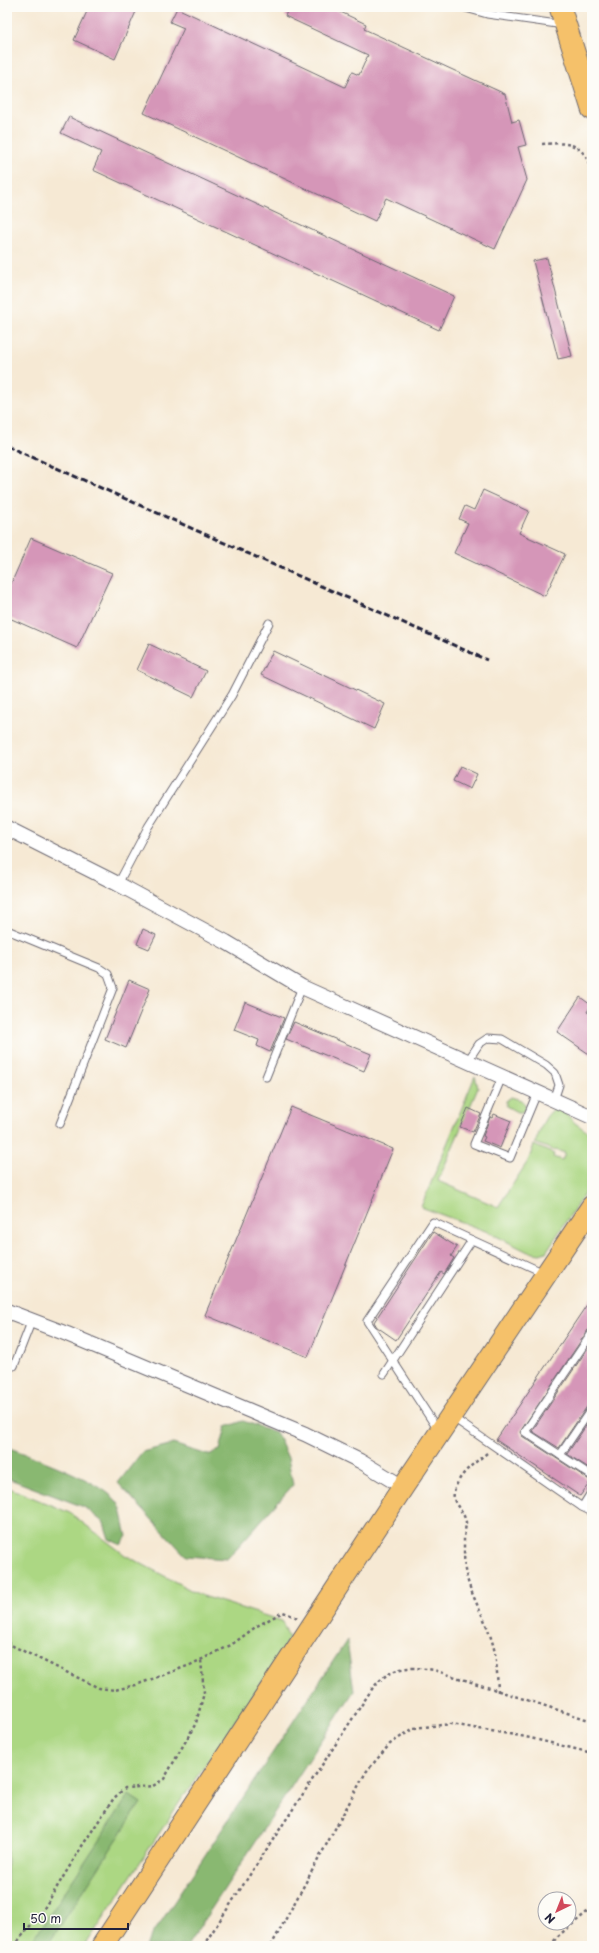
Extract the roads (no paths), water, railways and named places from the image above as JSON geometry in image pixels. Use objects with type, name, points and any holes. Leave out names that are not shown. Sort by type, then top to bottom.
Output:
[{"type":"main road","points":[[563,16],[592,109]]},
{"type":"main road","points":[[102,1946],[403,1487],[446,1426],[592,1206]]},
{"type":"street","points":[[7,828],[118,884],[226,942],[302,987],[592,1117]]},
{"type":"street","points":[[7,1311],[32,1320],[305,1434],[360,1461],[403,1487]]},
{"type":"lane","points":[[462,7],[488,14],[563,16]]},
{"type":"lane","points":[[118,884],[148,827],[232,695],[269,623]]},
{"type":"lane","points":[[7,930],[99,968],[108,974],[113,988],[60,1124]]},
{"type":"lane","points":[[266,1077],[302,987]]},
{"type":"lane","points":[[467,1062],[479,1044],[488,1038],[502,1039],[546,1065],[555,1073],[559,1085],[554,1100]]},
{"type":"lane","points":[[502,1077],[474,1144],[510,1158],[537,1093]]},
{"type":"lane","points":[[547,1275],[433,1222],[367,1322],[392,1360],[446,1426],[494,1447],[582,1507],[592,1512]]},
{"type":"lane","points":[[384,1374],[472,1240]]},
{"type":"lane","points":[[14,1366],[32,1320]]},
{"type":"lane","points":[[592,1333],[525,1432],[592,1476]]},
{"type":"lane","points":[[560,1455],[592,1408]]},
{"type":"lane","points":[[582,1507],[592,1491]]},
{"type":"railway","points":[[7,446],[487,660]]}]
